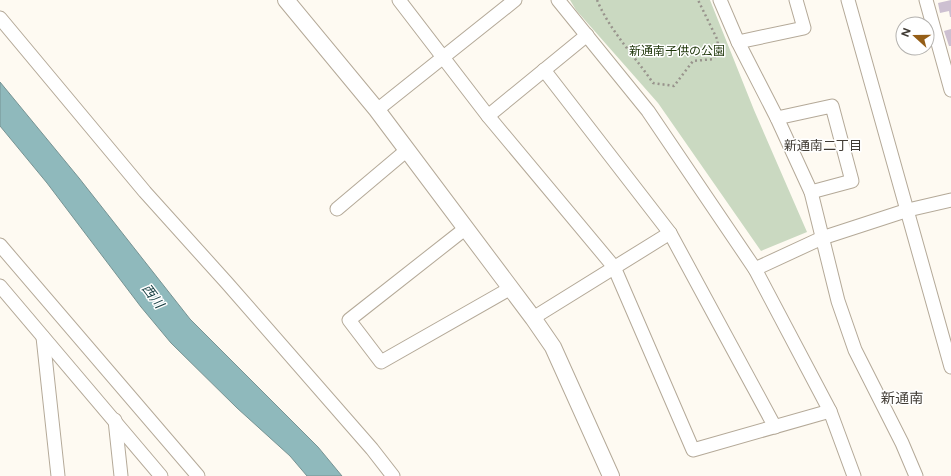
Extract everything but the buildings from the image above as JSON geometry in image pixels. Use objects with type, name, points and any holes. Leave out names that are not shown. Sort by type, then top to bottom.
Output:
[{"type":"street","points":[[286,0],[377,110],[511,288],[553,347],[611,476]]},
{"type":"street","points":[[399,0],[488,116],[614,267],[693,450],[830,412]]},
{"type":"street","points":[[377,110],[515,0]]},
{"type":"street","points":[[558,0],[648,111],[755,269],[830,412],[854,476]]},
{"type":"street","points":[[720,0],[738,42],[777,118],[810,192],[838,301],[855,350],[902,443],[916,476]]},
{"type":"street","points":[[738,42],[804,28],[796,0]]},
{"type":"street","points":[[848,0],[951,368]]},
{"type":"street","points":[[926,0],[951,90]]},
{"type":"street","points":[[0,18],[145,192],[227,283],[393,476]]},
{"type":"street","points":[[488,116],[587,35]]},
{"type":"street","points":[[544,70],[670,233],[775,427]]},
{"type":"street","points":[[777,118],[832,106],[852,181],[810,192]]},
{"type":"street","points":[[337,209],[407,150]]},
{"type":"street","points":[[755,269],[822,238],[908,210],[951,200]]},
{"type":"street","points":[[466,228],[349,320],[381,362],[511,288]]},
{"type":"street","points":[[533,318],[670,233]]},
{"type":"street","points":[[0,245],[198,476]]},
{"type":"street","points":[[0,286],[161,476]]},
{"type":"street","points":[[43,337],[58,476]]},
{"type":"street","points":[[115,420],[121,476]]},
{"type":"path","points":[[597,0],[623,44],[637,60],[653,83],[674,86],[693,61],[714,59],[718,41],[698,0]]},
{"type":"green space","name":"新通南子供の公園","points":[[570,0],[710,0],[754,110],[807,232],[761,251],[658,103],[576,10]]},
{"type":"water","name":"西川","points":[[0,82],[79,178],[190,319],[318,447],[342,476],[307,476],[290,456],[237,408],[171,343],[141,307],[47,183],[0,126]]},
{"type":"district","name":"新通南二丁目","points":[[823,145]]},
{"type":"district","name":"新通南","points":[[902,398]]}]
